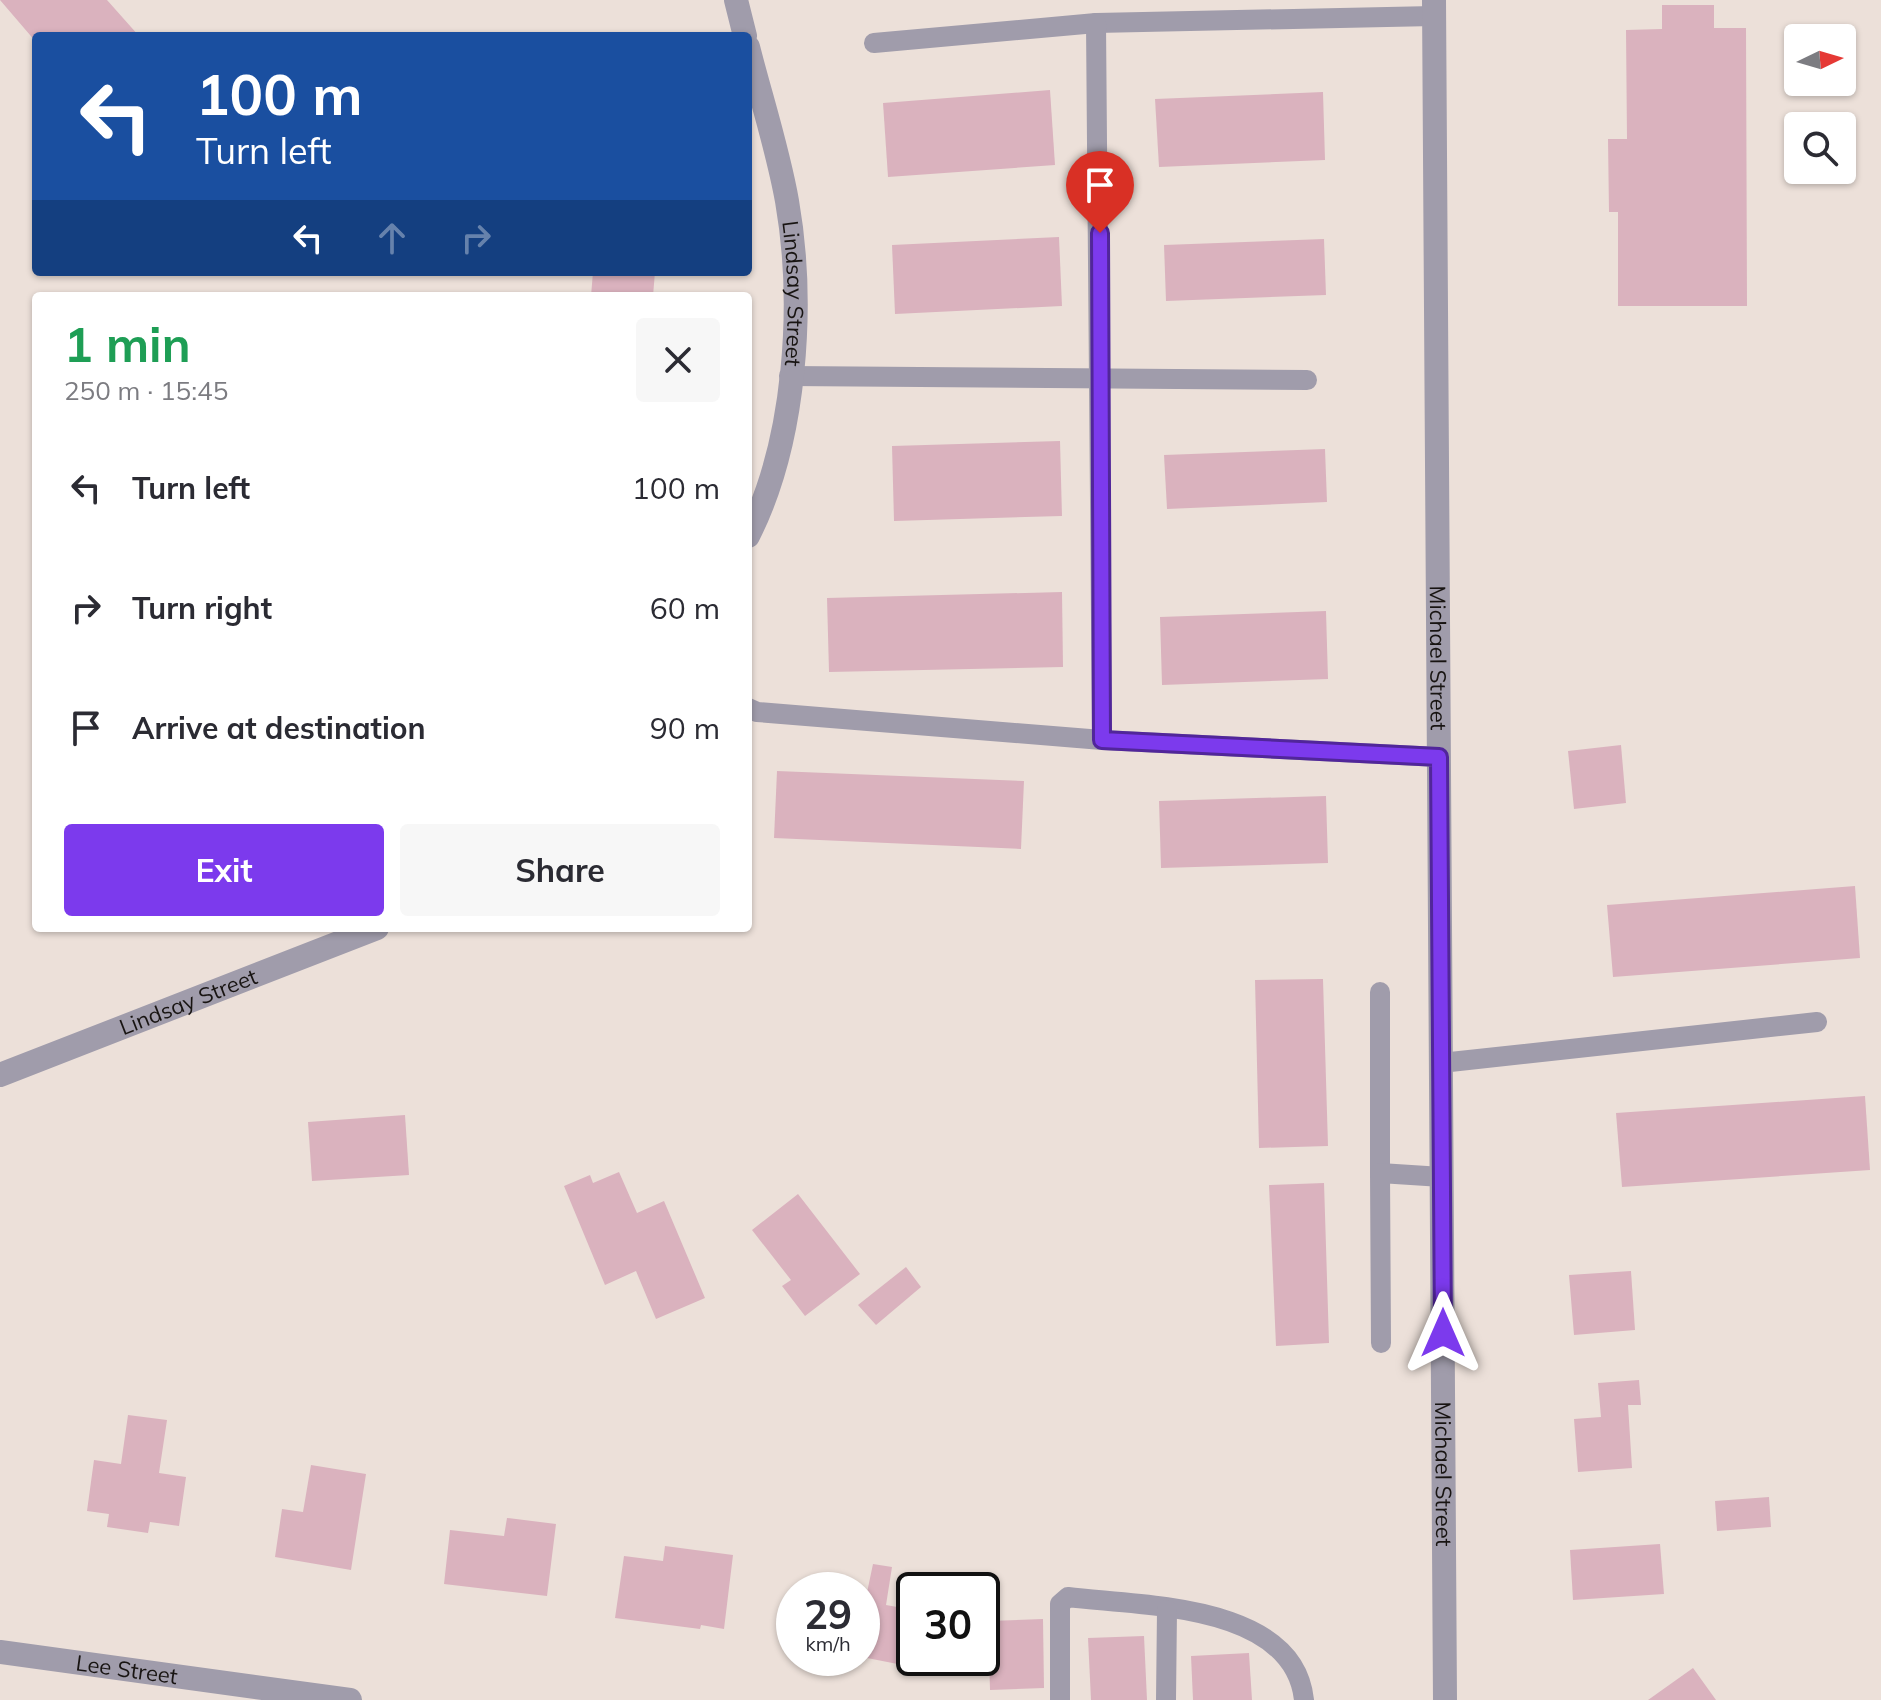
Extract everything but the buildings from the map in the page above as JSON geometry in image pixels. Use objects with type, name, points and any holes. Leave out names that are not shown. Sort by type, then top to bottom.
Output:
[{"type":"street","points":[[736,0],[744,32]]},
{"type":"street","name":"Michael Street","points":[[1434,8],[1445,1700]]},
{"type":"street","name":"Lindsay Street","points":[[752,63],[787,202],[796,310],[785,422],[763,506],[752,528]]},
{"type":"street","name":"Lindsay Street","points":[[0,1075],[367,932]]},
{"type":"street","name":"Lee Street","points":[[0,1652],[350,1700]]},
{"type":"lane","points":[[874,43],[1096,23],[1434,8]]},
{"type":"lane","points":[[1096,23],[1102,740]]},
{"type":"lane","points":[[789,376],[1100,381],[1307,380]]},
{"type":"lane","points":[[752,710],[1102,740],[1439,757]]},
{"type":"lane","points":[[1380,992],[1381,1343]]},
{"type":"lane","points":[[1441,1063],[1817,1022]]},
{"type":"lane","points":[[1380,1173],[1442,1177]]},
{"type":"lane","points":[[1060,1700],[1060,1604],[1068,1597],[1223,1617],[1269,1638],[1291,1660],[1304,1700]]},
{"type":"lane","points":[[1166,1700],[1167,1610]]},
{"type":"route","points":[[1100,233],[1102,740],[1439,757],[1443,1333]]}]
